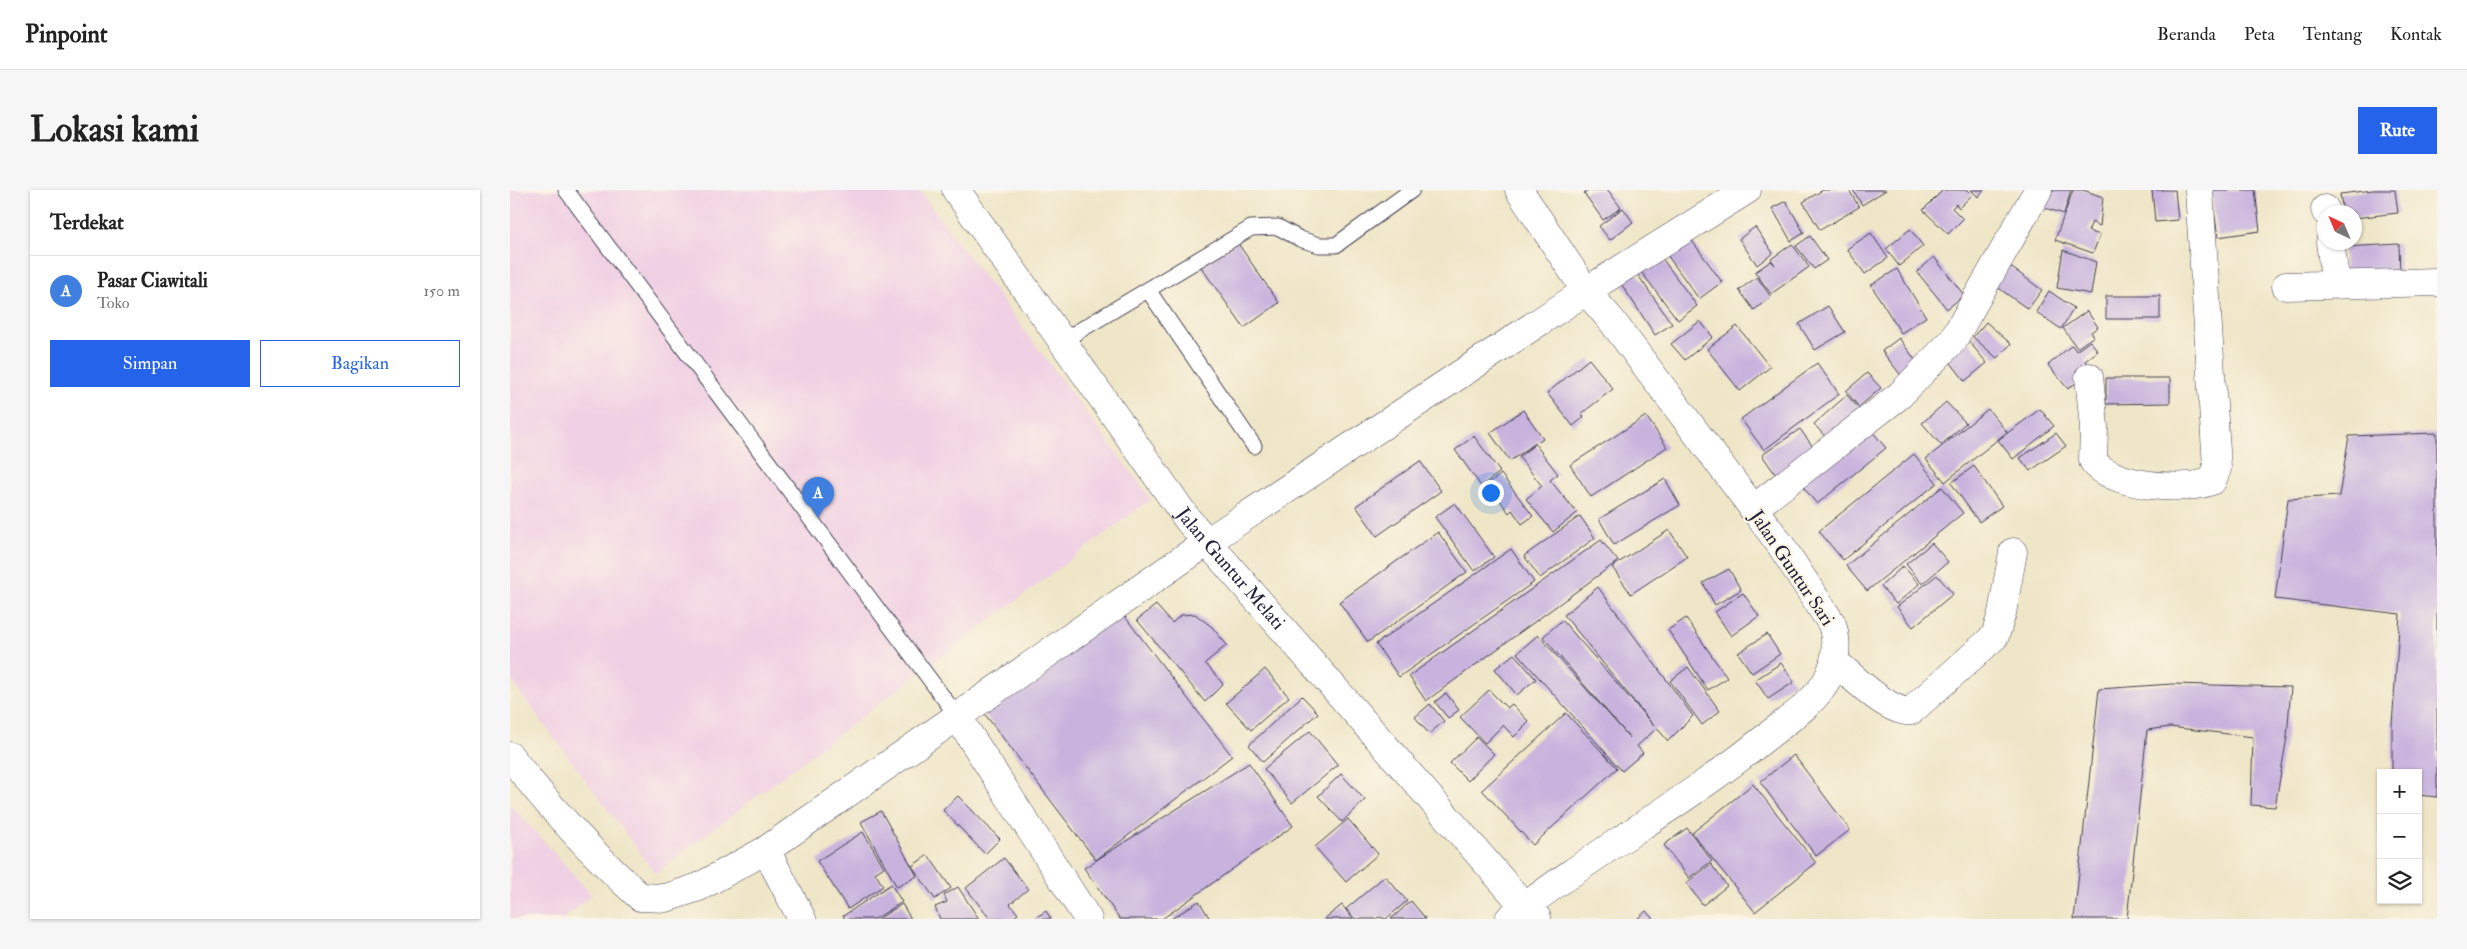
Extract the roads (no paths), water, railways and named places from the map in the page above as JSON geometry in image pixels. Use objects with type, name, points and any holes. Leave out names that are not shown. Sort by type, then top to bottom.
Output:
[{"type":"street","name":"Jalan Guntur Melati","points":[[956,190],[1188,520],[1524,915]]},
{"type":"street","name":"Jalan Guntur Sari","points":[[1519,190],[1586,291],[1623,335],[1780,544],[1832,624],[1836,638],[1837,654],[1827,680],[1814,698],[1743,756],[1524,915]]},
{"type":"street","points":[[510,756],[545,801],[615,874],[640,897],[666,898],[699,887],[766,850],[1207,542],[1586,291],[1747,190]]},
{"type":"street","points":[[1753,509],[1900,395],[1953,340],[2038,190]]},
{"type":"street","points":[[2089,377],[2094,427],[2093,461],[2102,471],[2140,483],[2167,486],[2212,481],[2217,469],[2199,190]]},
{"type":"street","points":[[2331,250],[2336,285]]},
{"type":"street","points":[[2286,286],[2437,282]]},
{"type":"street","points":[[1834,662],[1891,708],[1903,712],[1910,711],[1996,636],[2013,552]]},
{"type":"street","points":[[956,716],[1088,919]]},
{"type":"street","points":[[766,850],[802,919]]},
{"type":"lane","points":[[566,190],[956,716]]},
{"type":"lane","points":[[1062,341],[1252,228],[1262,226],[1278,227],[1300,239],[1319,245],[1336,245],[1412,190]]},
{"type":"lane","points":[[1148,290],[1254,446]]},
{"type":"place","name":"Pasar Ciawitali","points":[[818,518]]}]
